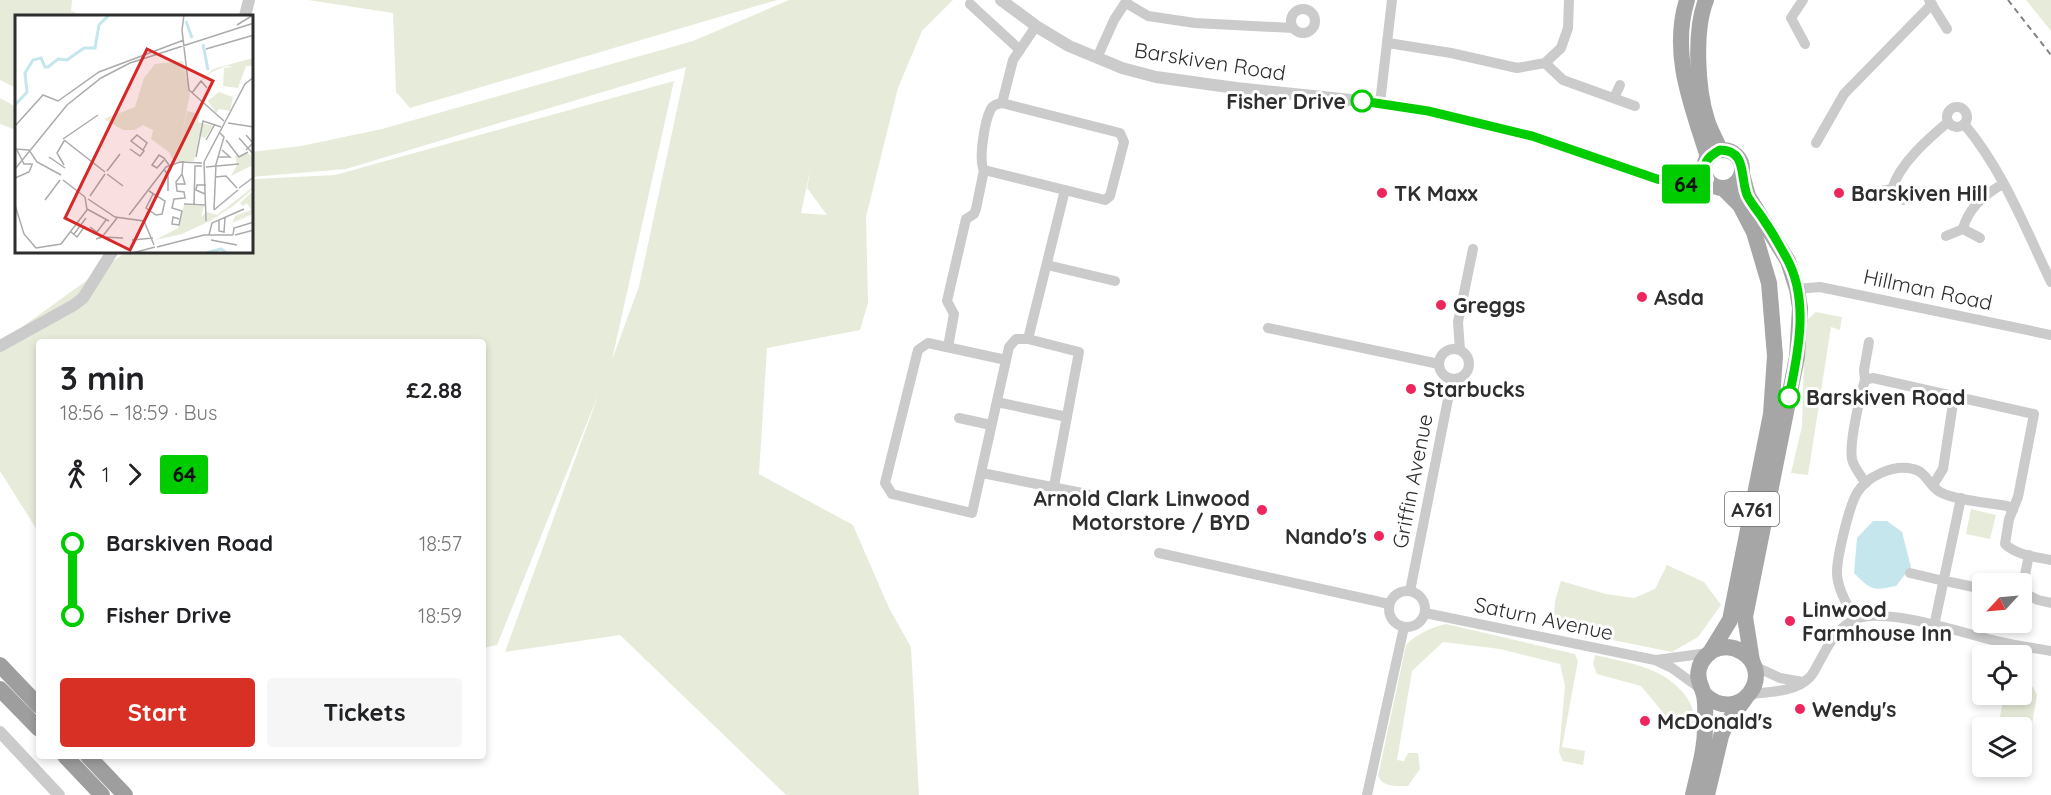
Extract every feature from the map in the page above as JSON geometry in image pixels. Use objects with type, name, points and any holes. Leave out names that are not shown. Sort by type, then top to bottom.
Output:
[{"type":"highway","points":[[0,665],[36,703]]},
{"type":"highway","points":[[0,689],[36,726]]},
{"type":"highway","points":[[68,759],[102,795]]},
{"type":"highway","points":[[91,759],[125,795]]},
{"type":"main road","points":[[1687,0],[1680,45],[1687,93],[1714,153]]},
{"type":"main road","points":[[1706,0],[1699,44],[1699,80],[1714,153],[1704,166],[1707,179]]},
{"type":"main road","name":"A761","points":[[1710,652],[1741,601],[1778,416],[1797,357],[1800,308],[1788,261],[1748,196],[1740,159],[1733,152],[1714,153]]},
{"type":"main road","points":[[1723,188],[1733,185],[1742,174]]},
{"type":"main road","name":"A761","points":[[1707,179],[1712,184],[1723,188],[1740,206],[1754,232],[1769,283],[1778,416]]},
{"type":"main road","name":"A761","points":[[1741,601],[1753,664]]},
{"type":"main road","points":[[1693,795],[1706,734],[1702,691],[1698,676],[1700,666],[1710,652],[1720,648],[1737,649],[1746,654],[1753,664],[1756,679],[1749,695],[1726,724],[1707,795]]},
{"type":"main road","points":[[1702,691],[1711,700],[1730,705],[1740,702],[1749,695]]},
{"type":"street","points":[[245,15],[249,0]]},
{"type":"street","name":"Barskiven Road","points":[[1001,0],[1036,26],[1069,46],[1122,68],[1178,80],[1380,104],[1471,120],[1532,136],[1657,179],[1682,184],[1707,179]]},
{"type":"street","points":[[1380,104],[1392,0]]},
{"type":"street","points":[[1388,43],[1451,53],[1516,68],[1545,63],[1561,48],[1568,28],[1569,0]]},
{"type":"street","points":[[1803,0],[1791,18],[1805,44]]},
{"type":"street","points":[[1097,58],[1114,20],[1126,1],[1148,16],[1195,23],[1293,28]]},
{"type":"street","points":[[1816,143],[1844,94],[1930,2],[1947,29]]},
{"type":"street","points":[[970,4],[1020,50]]},
{"type":"street","points":[[1002,103],[1013,60],[1036,26]]},
{"type":"street","points":[[1545,63],[1563,80],[1635,106]]},
{"type":"street","points":[[1614,98],[1620,85]]},
{"type":"street","points":[[948,347],[954,314],[947,301],[966,219],[974,214],[976,209],[984,170],[981,152],[990,111],[995,105],[1002,103],[1120,133],[1124,142],[1110,196],[1105,200],[984,170]]},
{"type":"street","points":[[1892,189],[1897,177],[1911,159],[1948,122],[1948,111],[1954,107],[1961,107],[1967,115],[1964,124]]},
{"type":"street","points":[[1948,122],[1955,127],[1964,124]]},
{"type":"street","points":[[1964,124],[1983,147],[2051,282]]},
{"type":"street","points":[[1963,229],[1971,210],[2003,184]]},
{"type":"street","points":[[1876,192],[1892,189]]},
{"type":"street","points":[[1892,189],[1903,200]]},
{"type":"street","points":[[1028,339],[1065,190]]},
{"type":"street","points":[[1946,236],[1963,229]]},
{"type":"street","points":[[1963,229],[1980,238]]},
{"type":"street","points":[[1460,350],[1458,322],[1473,249]]},
{"type":"street","points":[[0,346],[83,298],[111,254]]},
{"type":"street","points":[[1047,265],[1115,281]]},
{"type":"street","name":"Hillman Road","points":[[1797,289],[1820,286],[2051,335]]},
{"type":"street","points":[[1268,328],[1439,364]]},
{"type":"street","points":[[1006,360],[928,343],[918,350],[885,483],[892,494],[972,513],[1009,347],[1016,339],[1028,339],[1079,352],[1054,486]]},
{"type":"street","points":[[1866,483],[1852,459],[1852,445],[1865,380],[1864,370],[1869,342]]},
{"type":"street","points":[[1455,349],[1467,356],[1469,367],[1461,377],[1452,379],[1443,375],[1439,364],[1440,358],[1446,351],[1455,349]]},
{"type":"street","points":[[1865,380],[1873,378],[2034,414],[2018,497],[2005,544],[2009,548],[2029,555],[2051,560]]},
{"type":"street","name":"Griffin Avenue","points":[[1410,591],[1452,379]]},
{"type":"street","points":[[1933,485],[1942,470],[1954,397]]},
{"type":"street","points":[[997,402],[1067,417]]},
{"type":"street","points":[[959,418],[991,425]]},
{"type":"street","points":[[1854,619],[1841,591],[1837,573],[1851,508],[1857,492],[1866,483],[1892,469],[1912,468],[1922,472],[1940,492],[2007,506],[2013,510]]},
{"type":"street","points":[[982,473],[1087,494]]},
{"type":"street","points":[[1934,626],[1947,581],[1961,498]]},
{"type":"street","points":[[1159,553],[1389,604]]},
{"type":"street","points":[[2026,573],[2029,555]]},
{"type":"street","points":[[1910,573],[1972,587]]},
{"type":"street","points":[[1415,592],[1423,600],[1425,613],[1416,625],[1404,627],[1392,620],[1389,604],[1396,595],[1415,592]]},
{"type":"street","points":[[2032,597],[2051,603]]},
{"type":"street","name":"Saturn Avenue","points":[[1425,613],[1655,660],[1672,668],[1702,691]]},
{"type":"street","points":[[1749,695],[1782,690],[1811,677],[1826,647],[1843,627],[1854,619],[1869,615],[1906,619],[2001,642],[2051,651]]},
{"type":"street","points":[[1367,795],[1404,627]]},
{"type":"street","name":"Saturn Avenue","points":[[1655,660],[1710,652]]},
{"type":"street","points":[[1753,664],[1780,678],[1803,682]]},
{"type":"street","points":[[0,732],[59,795]]},
{"type":"green space","points":[[0,0],[72,0],[71,11],[81,15],[15,15],[15,88],[0,80]]},
{"type":"green space","points":[[308,0],[777,0],[410,108],[396,92],[393,13]]},
{"type":"green space","points":[[789,0],[953,0],[922,31],[898,88],[866,217],[868,303],[860,330],[767,348],[759,474],[853,525],[889,608],[911,647],[919,795],[786,795],[620,635],[505,652],[599,393],[497,645],[486,647],[486,339],[36,339],[36,528],[0,471],[0,343],[123,254],[254,254],[254,179],[335,175],[674,81],[612,360],[639,286],[686,67],[346,169],[254,177],[254,152],[301,146],[382,129],[693,41]],"holes":[[[811,166],[807,188],[827,215],[801,213]]]},
{"type":"green space","points":[[2026,0],[2051,0],[2051,31]]},
{"type":"green space","points":[[0,98],[15,106],[15,130],[0,124]]},
{"type":"green space","points":[[1816,312],[1842,317],[1840,330],[1831,327],[1808,475],[1791,473],[1802,426],[1805,322]]},
{"type":"green space","points":[[1971,509],[1996,515],[1990,539],[1966,534]]},
{"type":"green space","points":[[1667,565],[1704,582],[1721,605],[1698,637],[1672,652],[1553,628],[1555,601],[1561,581],[1606,594],[1634,598],[1655,589]]},
{"type":"green space","points":[[1446,624],[1575,654],[1578,661],[1562,747],[1585,751],[1583,765],[1563,761],[1559,752],[1565,686],[1560,664],[1500,649],[1443,642],[1412,671],[1397,760],[1404,761],[1408,753],[1418,753],[1420,769],[1408,786],[1391,786],[1381,780],[1378,776],[1406,645],[1424,632]]},
{"type":"green space","points":[[1595,655],[1634,664],[1668,679],[1678,687],[1692,706],[1693,717],[1690,729],[1666,716],[1641,686],[1597,674],[1593,664]]},
{"type":"green space","points":[[2033,687],[2037,695],[2032,725],[2032,717],[2000,717],[2002,705],[2032,705]]},
{"type":"water","points":[[1873,521],[1887,521],[1902,532],[1911,567],[1896,586],[1872,588],[1854,573],[1857,538]]},
{"type":"railway","points":[[2008,0],[2051,55]]},
{"type":"bus line","name":"64","points":[[1362,101],[1471,120],[1532,136],[1657,179],[1682,184],[1707,179],[1704,166],[1708,157],[1720,150],[1733,152],[1740,159],[1748,196],[1788,261],[1794,275],[1800,308],[1797,357],[1789,397]]},
{"type":"place","name":"Fisher Drive","points":[[1362,101]]},
{"type":"place","name":"TK Maxx","points":[[1382,193]]},
{"type":"place","name":"Barskiven Hill","points":[[1839,193]]},
{"type":"place","name":"Asda","points":[[1642,297]]},
{"type":"place","name":"Greggs","points":[[1441,305]]},
{"type":"place","name":"Starbucks","points":[[1411,389]]},
{"type":"place","name":"Barskiven Road","points":[[1789,397]]},
{"type":"place","name":"Arnold Clark Linwood Motorstore / BYD","points":[[1262,510]]},
{"type":"place","name":"Nando's","points":[[1379,536]]},
{"type":"place","name":"Linwood Farmhouse Inn","points":[[1790,621]]},
{"type":"place","name":"Wendy's","points":[[1800,709]]},
{"type":"place","name":"McDonald's","points":[[1645,721]]}]
